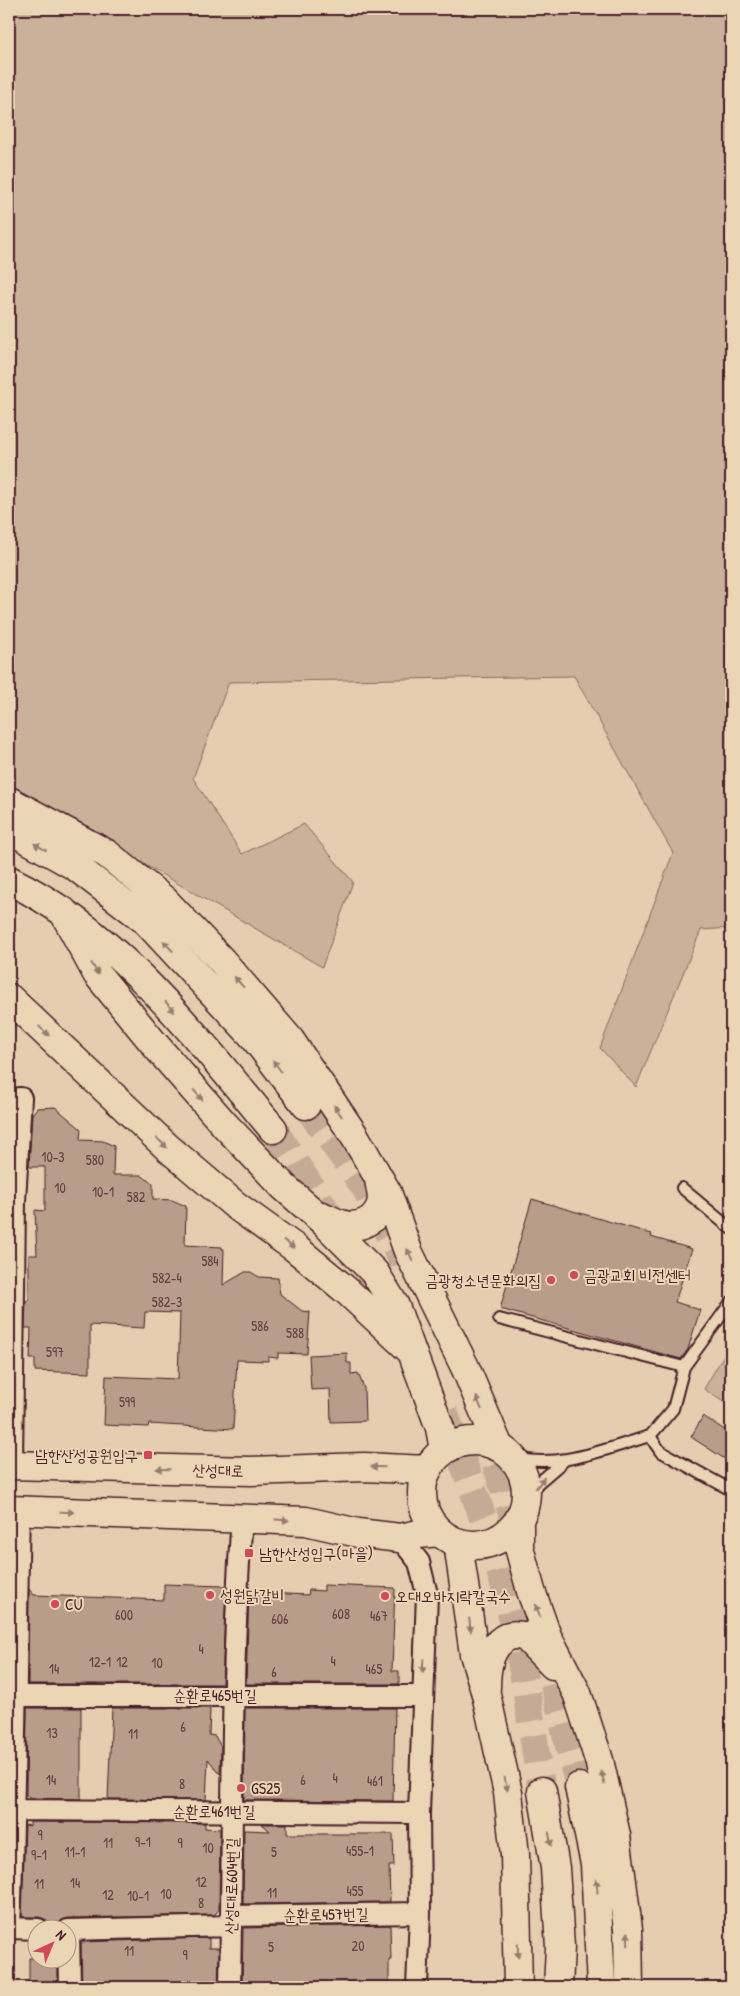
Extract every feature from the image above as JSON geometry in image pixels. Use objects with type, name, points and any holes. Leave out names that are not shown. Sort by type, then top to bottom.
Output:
[{"type":"main road","points":[[9,801],[107,854],[164,900],[222,961],[290,1040],[354,1135],[387,1192],[408,1251],[505,1452],[520,1469],[525,1483],[526,1497],[521,1515],[519,1547],[531,1592],[547,1636],[577,1693],[599,1760],[616,1835],[628,1929],[629,1987]]},
{"type":"main road","points":[[9,829],[75,866],[144,920],[254,1037],[306,1105]]},
{"type":"main road","points":[[9,880],[63,912],[115,952],[162,997],[273,1128]]},
{"type":"main road","points":[[63,912],[97,974],[156,1046],[224,1124],[284,1187],[313,1212],[375,1273],[396,1306],[440,1428],[435,1460],[422,1487],[422,1503],[428,1519],[448,1537],[508,1793],[515,1855],[518,1987]]},
{"type":"main road","points":[[9,998],[167,1147],[235,1205],[295,1248],[332,1278],[413,1353]]},
{"type":"main road","points":[[313,1212],[344,1225],[357,1226],[367,1223],[374,1218],[381,1206],[378,1176]]},
{"type":"main road","points":[[435,1460],[456,1443],[471,1441],[485,1442],[505,1452]]},
{"type":"main road","name":"산성대로","points":[[11,1465],[251,1471],[329,1470],[435,1460]]},
{"type":"main road","points":[[14,1510],[306,1521],[358,1533],[400,1538],[418,1534],[448,1537],[475,1545],[492,1542],[508,1533],[521,1515]]},
{"type":"main road","points":[[486,1694],[486,1673],[491,1655],[500,1642],[510,1636],[525,1636],[577,1693]]},
{"type":"main road","points":[[579,1787],[595,1864],[601,1987]]},
{"type":"main road","points":[[542,1791],[555,1868],[560,1947],[558,1987]]},
{"type":"street","points":[[11,1465],[12,1201],[15,1098]]},
{"type":"street","points":[[14,1510],[12,1810],[9,1928],[28,1929]]},
{"type":"street","name":"산성대로604번길","points":[[230,1987],[233,1695],[242,1518]]},
{"type":"street","points":[[400,1538],[419,1562],[426,1594],[419,1813],[420,1913],[417,1987]]},
{"type":"street","name":"순환로465번길","points":[[12,1696],[422,1696]]},
{"type":"street","name":"순환로461번길","points":[[12,1810],[419,1813]]},
{"type":"street","name":"순환로457번길","points":[[78,1929],[420,1913]]},
{"type":"street","points":[[69,1968],[70,1987]]},
{"type":"lane","points":[[682,1188],[731,1229]]},
{"type":"lane","points":[[505,1452],[527,1462],[565,1460],[650,1436],[673,1409],[684,1367],[731,1302]]},
{"type":"lane","points":[[499,1319],[684,1367]]},
{"type":"lane","points":[[650,1436],[660,1451],[731,1490]]},
{"type":"lane","points":[[521,1515],[537,1484],[565,1460]]},
{"type":"shaded area","points":[[9,9],[731,9],[731,928],[701,930],[636,1087],[600,1048],[673,853],[574,676],[229,682],[193,778],[242,854],[304,824],[353,882],[322,967],[9,786]]},
{"type":"shaded area","points":[[731,1343],[731,1407],[704,1389]]},
{"type":"building","points":[[55,1107],[81,1129],[80,1140],[103,1141],[114,1146],[113,1175],[141,1175],[153,1184],[153,1199],[172,1200],[186,1206],[185,1245],[222,1247],[224,1249],[223,1285],[245,1272],[251,1272],[259,1277],[278,1278],[280,1294],[302,1311],[310,1312],[307,1354],[278,1353],[278,1358],[268,1357],[268,1361],[237,1360],[233,1429],[149,1424],[148,1427],[104,1425],[106,1376],[178,1379],[180,1313],[145,1312],[144,1328],[90,1325],[90,1373],[35,1371],[35,1359],[30,1359],[31,1328],[25,1328],[26,1301],[29,1301],[29,1255],[37,1255],[35,1210],[45,1211],[45,1167],[29,1167],[32,1114],[37,1108]]},
{"type":"building","points":[[532,1199],[652,1234],[651,1237],[692,1249],[675,1302],[700,1310],[688,1349],[681,1359],[500,1309]]},
{"type":"building","points":[[347,1353],[347,1363],[351,1363],[351,1374],[358,1373],[364,1388],[365,1421],[331,1422],[330,1389],[311,1390],[309,1355]]},
{"type":"building","points":[[703,1416],[731,1434],[731,1463],[691,1437]]},
{"type":"building","points":[[164,1584],[224,1586],[224,1590],[226,1590],[222,1684],[28,1684],[29,1589],[34,1595],[164,1600]]},
{"type":"building","points":[[324,1585],[395,1588],[392,1671],[399,1671],[399,1684],[246,1684],[249,1592],[308,1595],[309,1590],[324,1591]]},
{"type":"building","points":[[27,1708],[81,1708],[81,1799],[29,1798],[26,1795]]},
{"type":"building","points":[[112,1708],[210,1708],[209,1735],[215,1736],[221,1747],[220,1774],[208,1759],[206,1800],[108,1799]]},
{"type":"building","points":[[245,1708],[395,1708],[393,1801],[244,1800]]},
{"type":"building","points":[[30,1822],[205,1823],[205,1828],[220,1829],[219,1910],[214,1915],[22,1917],[25,1825],[30,1826]]},
{"type":"building","points":[[262,1824],[287,1824],[287,1834],[393,1834],[394,1866],[389,1866],[390,1902],[243,1904],[244,1830],[270,1831]]},
{"type":"building","points":[[390,1925],[391,1960],[389,1960],[389,1987],[242,1987],[243,1928]]},
{"type":"building","points":[[209,1938],[209,1948],[219,1948],[218,1987],[82,1987],[81,1942]]},
{"type":"building","points":[[29,1968],[58,1968],[58,1987],[29,1987]]},
{"type":"tunnel","points":[[306,1105],[366,1189],[403,1262]]},
{"type":"tunnel","points":[[273,1129],[339,1230]]},
{"type":"tunnel","points":[[444,1412],[482,1514],[509,1603],[542,1791]]},
{"type":"tunnel","points":[[483,1424],[511,1510],[520,1545]]},
{"type":"tunnel","points":[[544,1643],[579,1787]]},
{"type":"place","name":"금광교회 비전센터","points":[[574,1275]]},
{"type":"place","name":"금광청소년문화의집","points":[[551,1280]]},
{"type":"place","name":"남한산성공원입구","points":[[148,1455]]},
{"type":"place","name":"남한산성입구(마을)","points":[[249,1553]]},
{"type":"place","name":"성원닭갈비","points":[[210,1595]]},
{"type":"place","name":"오대오바지락칼국수","points":[[385,1596]]},
{"type":"place","name":"CU","points":[[55,1604]]},
{"type":"place","name":"GS25","points":[[241,1788]]}]
